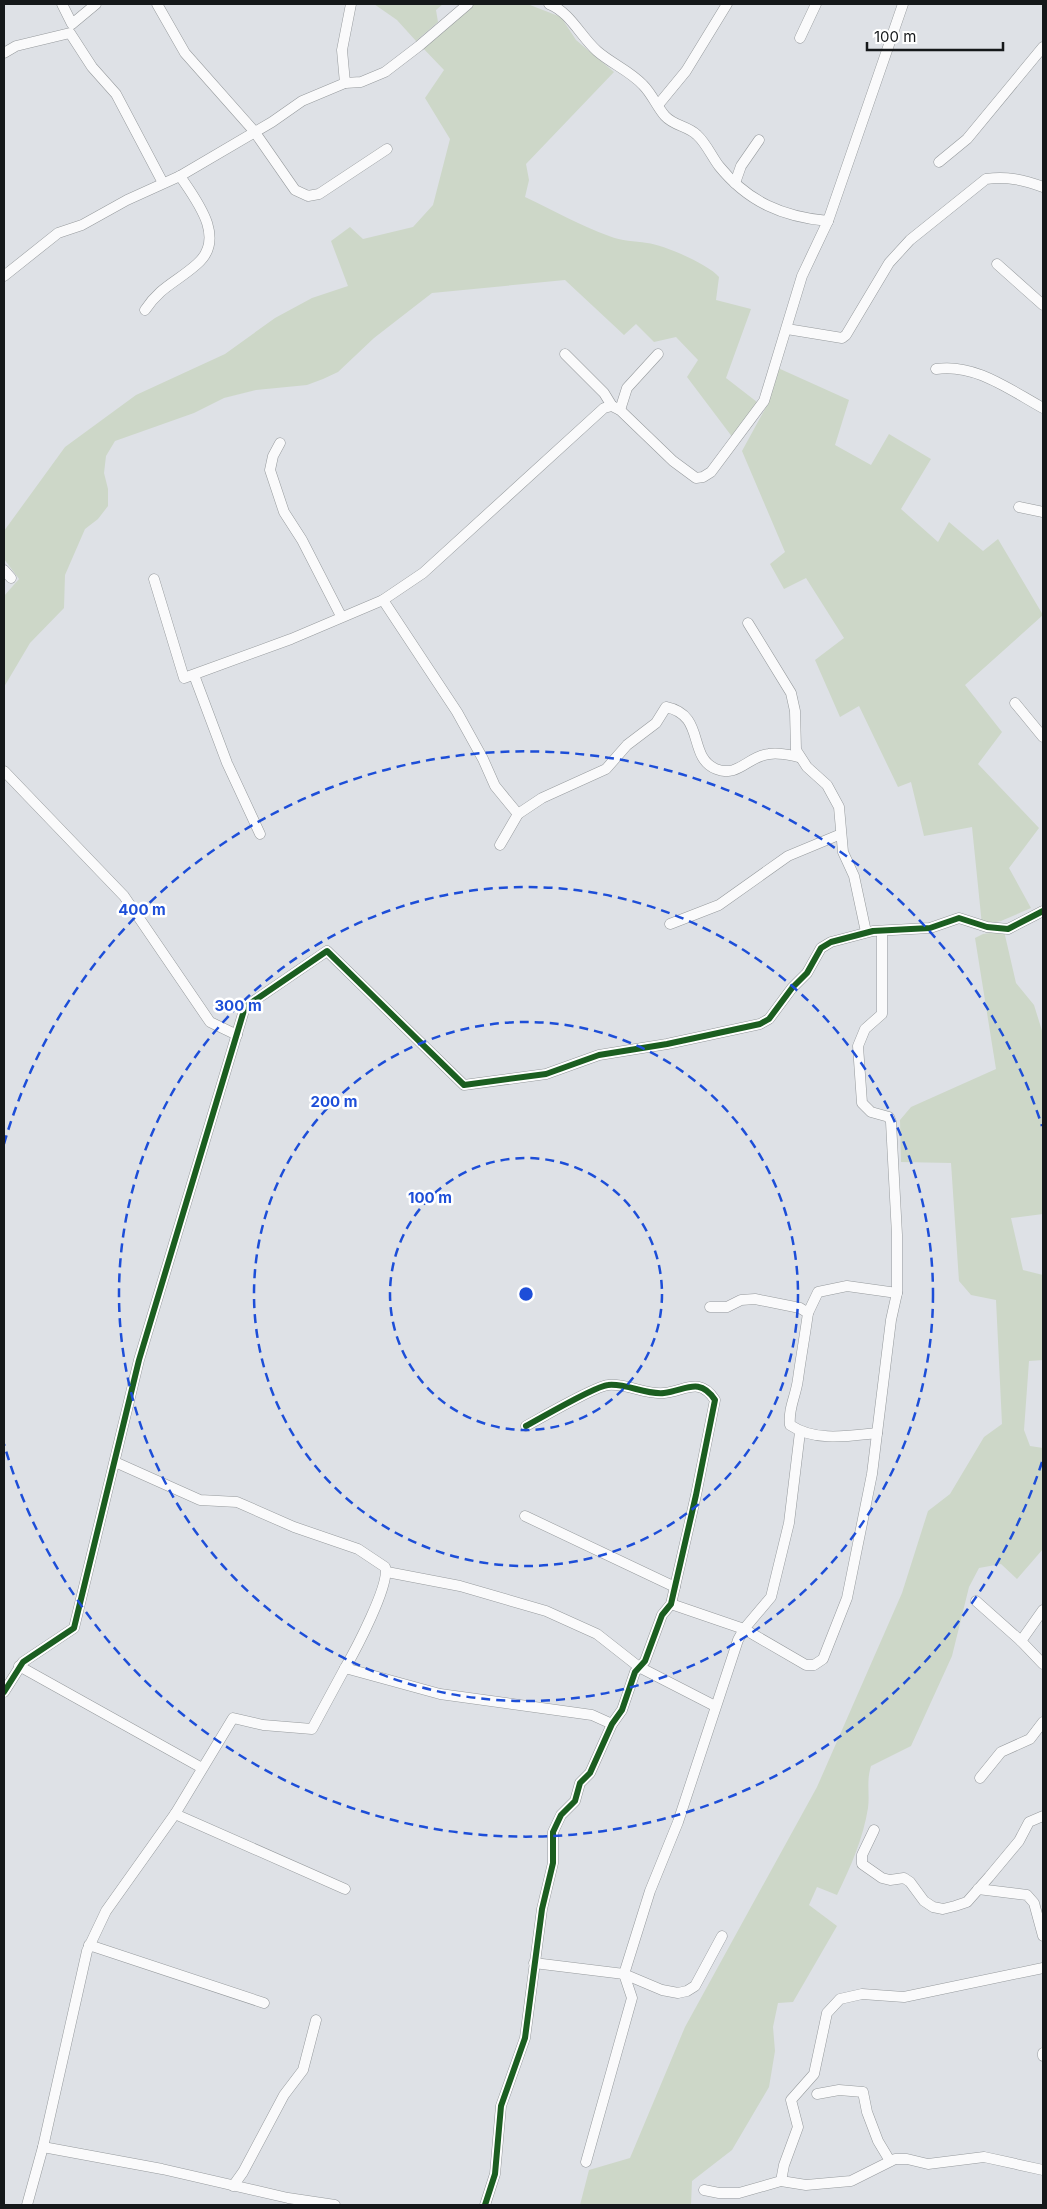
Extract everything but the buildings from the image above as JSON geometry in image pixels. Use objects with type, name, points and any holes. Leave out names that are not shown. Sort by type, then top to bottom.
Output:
[{"type":"street","points":[[62,4],[72,24],[96,4]]},
{"type":"street","points":[[157,4],[185,53],[254,131],[294,190],[308,196],[319,194],[387,149]]},
{"type":"street","points":[[345,83],[342,50],[350,20],[351,4]]},
{"type":"street","points":[[4,276],[58,234],[82,225],[127,200],[180,176],[272,122],[302,101],[345,83],[361,82],[384,72],[426,40],[468,4]]},
{"type":"street","points":[[549,4],[564,14],[597,52],[644,85],[664,116],[676,125],[692,131],[699,137],[720,167],[735,183],[767,206],[787,215],[828,220]]},
{"type":"street","points":[[658,105],[686,71],[727,4]]},
{"type":"street","points":[[800,38],[816,4]]},
{"type":"street","points":[[566,354],[616,408],[673,461],[696,478],[703,477],[710,472],[764,401],[802,276],[828,220],[904,4]]},
{"type":"street","points":[[4,53],[16,46],[70,33],[92,67],[116,94],[163,183]]},
{"type":"street","points":[[939,162],[967,139],[998,104],[1043,47]]},
{"type":"street","points":[[735,183],[741,166],[759,140]]},
{"type":"street","points":[[145,310],[156,294],[198,263],[208,250],[210,233],[203,210],[180,176]]},
{"type":"street","points":[[787,329],[842,338],[846,335],[889,264],[910,240],[986,179],[999,177],[1043,187]]},
{"type":"street","points":[[997,264],[1043,305]]},
{"type":"street","points":[[616,408],[627,388],[658,354]]},
{"type":"street","points":[[936,370],[954,368],[978,374],[1043,408]]},
{"type":"street","points":[[154,578],[184,678],[194,675],[291,639],[341,616],[383,600],[423,573],[604,408],[616,408]]},
{"type":"street","points":[[280,443],[273,456],[270,470],[284,512],[302,540],[341,616]]},
{"type":"street","points":[[1019,508],[1043,512]]},
{"type":"street","points":[[383,600],[457,712],[484,759],[495,786],[518,814]]},
{"type":"street","points":[[748,623],[791,693],[796,711],[794,728],[796,750],[799,756],[835,796],[839,807],[843,852],[859,892],[866,932]]},
{"type":"street","points":[[194,675],[226,764],[260,834]]},
{"type":"street","points":[[1014,703],[1043,737]]},
{"type":"street","points":[[500,845],[518,814],[542,798],[606,769],[627,745],[656,723],[666,707],[679,710],[687,716],[694,729],[703,760],[717,769],[731,771],[740,769],[767,754],[799,756]]},
{"type":"street","points":[[4,771],[124,896],[210,1022],[237,1035]]},
{"type":"street","points":[[670,924],[719,904],[788,856],[841,834]]},
{"type":"street","points":[[4,1692],[27,1658],[74,1628],[139,1360],[246,1007],[327,952],[464,1086],[546,1074],[599,1055],[667,1044],[760,1024],[769,1019],[792,988],[807,973],[821,948],[831,942],[866,932],[930,928],[959,918],[987,927],[1008,928],[1043,911]]},
{"type":"street","points":[[671,1604],[744,1629],[806,1665],[814,1665],[823,1659],[848,1598],[872,1474],[891,1320],[897,1292],[897,1235],[891,1122],[889,1117],[871,1112],[862,1103],[858,1052],[865,1029],[882,1014],[882,931]]},
{"type":"street","points":[[877,1433],[840,1437],[800,1432],[790,1425],[789,1415],[798,1381],[799,1358],[808,1313],[818,1292],[847,1286],[897,1292]]},
{"type":"street","points":[[710,1307],[727,1307],[741,1300],[755,1299],[800,1308],[808,1313]]},
{"type":"street","points":[[485,2205],[495,2174],[501,2106],[524,2038],[542,1909],[553,1863],[553,1832],[561,1815],[574,1801],[580,1783],[590,1773],[612,1724],[622,1710],[635,1672],[645,1661],[662,1615],[671,1604],[715,1400],[710,1393],[692,1386],[664,1393],[626,1385],[605,1385],[526,1426]]},
{"type":"street","points":[[586,2162],[632,1998],[624,1974],[650,1891],[678,1822],[715,1706],[744,1629],[771,1597],[788,1523],[800,1432]]},
{"type":"street","points":[[27,2205],[43,2147],[89,1946],[106,1911],[175,1814],[233,1718],[263,1725],[312,1730],[346,1668],[380,1594],[387,1572],[385,1567],[358,1549],[294,1527],[237,1502],[200,1500],[115,1462]]},
{"type":"street","points":[[526,1516],[675,1587]]},
{"type":"street","points":[[387,1572],[460,1586],[546,1611],[597,1634],[639,1667],[715,1706]]},
{"type":"street","points":[[976,1601],[1021,1641],[1043,1664]]},
{"type":"street","points":[[1021,1641],[1043,1610]]},
{"type":"street","points":[[20,1666],[202,1768]]},
{"type":"street","points":[[346,1668],[440,1694],[592,1715],[612,1724]]},
{"type":"street","points":[[980,1778],[1001,1752],[1030,1739],[1043,1722]]},
{"type":"street","points":[[175,1814],[345,1889]]},
{"type":"street","points":[[874,1830],[862,1856],[862,1864],[882,1878],[890,1880],[904,1878],[910,1882],[924,1901],[933,1907],[944,1909],[966,1902],[1019,1841],[1029,1822],[1043,1816]]},
{"type":"street","points":[[978,1889],[1027,1895],[1034,1903],[1043,1936]]},
{"type":"street","points":[[534,1962],[624,1974],[662,1990],[678,1993],[687,1991],[695,1986],[722,1936]]},
{"type":"street","points":[[89,1946],[264,2003]]},
{"type":"street","points":[[781,2181],[798,2127],[791,2100],[802,2085],[814,2074],[827,2013],[840,1999],[862,1994],[904,1997],[1043,1968]]},
{"type":"street","points":[[233,2186],[243,2172],[284,2095],[303,2070],[316,2020]]},
{"type":"street","points":[[817,2094],[846,2090],[863,2092],[867,2112],[890,2161]]},
{"type":"street","points":[[43,2147],[134,2163],[233,2186],[335,2205]]},
{"type":"street","points":[[704,2190],[719,2193],[739,2193],[781,2181],[806,2185],[851,2181],[890,2161],[907,2159],[928,2164],[984,2157],[1043,2170]]},
{"type":"green space","points":[[374,4],[443,4],[436,10],[438,22],[416,41],[397,20]]},
{"type":"green space","points":[[474,4],[530,5],[561,17],[576,40],[614,72],[526,164],[529,180],[525,197],[598,232],[623,240],[655,245],[696,261],[706,266],[719,277],[716,300],[751,309],[726,378],[757,402],[747,420],[733,438],[687,377],[698,360],[676,337],[654,342],[636,324],[624,335],[565,280],[432,293],[374,338],[338,372],[307,385],[256,390],[224,398],[194,413],[115,441],[106,456],[104,473],[108,489],[108,506],[98,519],[85,529],[65,575],[64,608],[30,643],[4,687],[4,596],[19,579],[4,559],[4,531],[65,447],[136,395],[225,354],[275,318],[312,298],[348,286],[331,241],[350,227],[363,239],[413,227],[433,205],[450,139],[425,98],[444,70],[421,46]]},
{"type":"green space","points":[[778,368],[849,400],[835,445],[871,465],[889,434],[931,459],[901,509],[938,542],[949,522],[983,551],[998,539],[1043,615],[965,685],[1002,732],[978,764],[1039,828],[1009,868],[1031,908],[1001,921],[982,925],[972,827],[924,836],[911,782],[898,787],[859,706],[840,717],[815,660],[844,638],[806,578],[784,589],[770,564],[785,552],[742,451],[765,409]]},
{"type":"green space","points":[[1004,931],[1016,983],[1034,1005],[1043,1034],[1043,1214],[1011,1218],[1023,1270],[1043,1275],[1043,1360],[1029,1361],[1024,1430],[1030,1446],[1043,1448],[1043,1549],[1017,1579],[1001,1564],[979,1568],[969,1587],[952,1656],[911,1746],[871,1766],[866,1819],[860,1842],[847,1874],[837,1895],[817,1887],[809,1905],[837,1926],[793,2002],[778,2003],[773,2027],[775,2051],[769,2087],[732,2150],[692,2181],[691,2205],[580,2205],[589,2170],[630,2158],[685,2027],[817,1787],[902,1593],[928,1511],[950,1494],[984,1437],[1002,1424],[996,1300],[971,1295],[959,1281],[951,1163],[901,1162],[900,1120],[911,1107],[996,1069],[975,938],[983,934]]},
{"type":"cycle path","points":[[4,1692],[23,1662],[74,1628],[139,1360],[245,1007],[327,951],[464,1085],[546,1074],[599,1055],[667,1044],[760,1024],[769,1019],[792,988],[807,973],[821,948],[831,942],[873,931],[930,928],[959,918],[987,927],[1008,929],[1043,911]]},
{"type":"cycle path","points":[[485,2205],[495,2174],[501,2106],[525,2038],[542,1909],[553,1863],[553,1832],[561,1815],[575,1801],[580,1783],[590,1773],[612,1724],[622,1710],[635,1672],[645,1661],[662,1615],[671,1604],[715,1400],[703,1388],[697,1387],[657,1393],[608,1385],[580,1396],[526,1426]]}]
